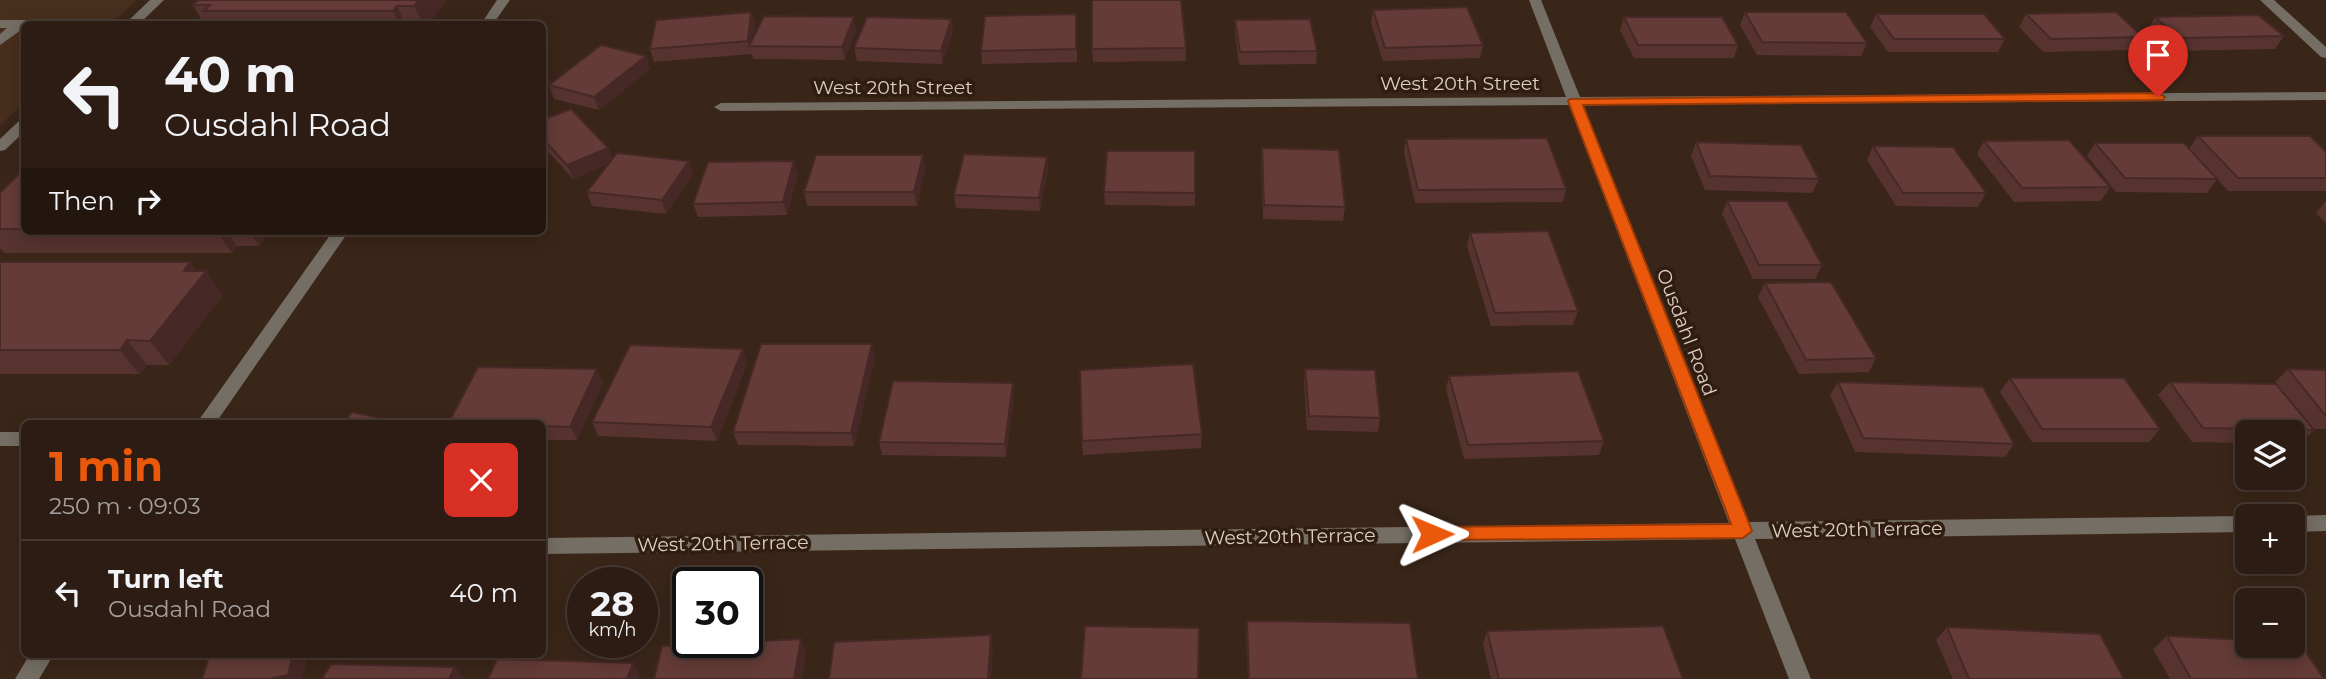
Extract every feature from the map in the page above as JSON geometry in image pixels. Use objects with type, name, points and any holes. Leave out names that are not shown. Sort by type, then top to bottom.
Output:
[{"type":"street","points":[[135,21],[158,0]]},
{"type":"street","points":[[489,21],[504,0]]},
{"type":"street","name":"Ousdahl Road","points":[[1535,0],[1800,679]]},
{"type":"street","points":[[2266,0],[2326,54]]},
{"type":"street","points":[[0,24],[20,24]]},
{"type":"street","points":[[0,41],[20,24]]},
{"type":"street","name":"West 20th Street","points":[[721,107],[2326,96]]},
{"type":"street","points":[[2,143],[21,127]]},
{"type":"street","points":[[208,420],[338,235]]},
{"type":"street","points":[[0,439],[21,439]]},
{"type":"street","points":[[2305,524],[2326,523]]},
{"type":"street","name":"West 20th Terrace","points":[[546,546],[2235,524]]},
{"type":"street","points":[[26,679],[40,658]]},
{"type":"shaded area","points":[[0,0],[137,0],[113,21],[21,21],[21,106],[0,125]]},
{"type":"building","points":[[198,0],[419,0],[414,6],[397,6],[393,11],[204,11],[210,5],[193,5]]},
{"type":"building","points":[[1092,0],[1181,0],[1186,48],[1092,49]]},
{"type":"building","points":[[1467,7],[1483,45],[1385,48],[1373,10]]},
{"type":"building","points":[[751,12],[748,41],[650,49],[656,20]]},
{"type":"building","points":[[1745,12],[1846,12],[1867,43],[1762,42]]},
{"type":"building","points":[[2116,12],[2143,37],[2051,39],[2026,14]]},
{"type":"building","points":[[1076,14],[1076,49],[981,51],[985,16]]},
{"type":"building","points":[[1876,14],[1984,14],[2005,39],[1894,39]]},
{"type":"building","points":[[2258,15],[2284,36],[2179,38],[2155,17]]},
{"type":"building","points":[[764,16],[854,17],[842,47],[749,46]]},
{"type":"building","points":[[867,17],[951,19],[941,51],[854,48]]},
{"type":"building","points":[[1624,17],[1722,17],[1738,45],[1638,45]]},
{"type":"building","points":[[1310,19],[1317,51],[1240,52],[1235,20]]},
{"type":"building","points":[[601,45],[646,56],[594,97],[549,85]]},
{"type":"building","points":[[571,109],[608,148],[567,165],[546,142],[546,118]]},
{"type":"building","points":[[2198,136],[2310,136],[2326,152],[2326,178],[2238,178]]},
{"type":"building","points":[[1547,138],[1566,189],[1418,190],[1406,139]]},
{"type":"building","points":[[2069,140],[2110,187],[2022,188],[1984,141]]},
{"type":"building","points":[[1696,142],[1801,145],[1819,179],[1710,176]]},
{"type":"building","points":[[2095,143],[2184,143],[2217,179],[2125,178]]},
{"type":"building","points":[[1873,146],[1953,147],[1986,193],[1903,193]]},
{"type":"building","points":[[1262,148],[1339,150],[1345,207],[1264,205]]},
{"type":"building","points":[[1107,151],[1195,151],[1195,193],[1104,192]]},
{"type":"building","points":[[617,153],[689,161],[662,200],[587,192]]},
{"type":"building","points":[[964,154],[1047,157],[1039,198],[954,195]]},
{"type":"building","points":[[816,155],[923,155],[914,192],[804,192]]},
{"type":"building","points":[[794,161],[783,202],[693,204],[708,162]]},
{"type":"building","points":[[21,172],[21,229],[0,229],[0,193]]},
{"type":"building","points":[[1727,201],[1787,201],[1822,265],[1759,265]]},
{"type":"building","points":[[1548,231],[1578,311],[1495,313],[1470,233]]},
{"type":"building","points":[[0,262],[190,262],[184,271],[206,271],[150,341],[127,340],[120,350],[0,350]]},
{"type":"building","points":[[1831,282],[1876,358],[1806,360],[1765,283]]},
{"type":"building","points":[[761,344],[872,344],[851,433],[733,432]]},
{"type":"building","points":[[630,345],[743,349],[711,427],[592,422]]},
{"type":"building","points":[[1193,364],[1202,434],[1082,441],[1080,370]]},
{"type":"building","points":[[478,367],[597,369],[570,427],[546,426],[546,420],[450,420]]},
{"type":"building","points":[[1305,369],[1375,370],[1380,418],[1309,416]]},
{"type":"building","points":[[2288,369],[2326,370],[2326,415],[2325,415]]},
{"type":"building","points":[[1578,371],[1604,441],[1468,445],[1449,376]]},
{"type":"building","points":[[2010,378],[2124,378],[2160,429],[2042,429]]},
{"type":"building","points":[[893,381],[1013,383],[1005,444],[879,442]]},
{"type":"building","points":[[1838,382],[1983,387],[2014,444],[1863,438]]},
{"type":"building","points":[[2170,382],[2276,384],[2314,430],[2305,430],[2305,420],[2235,420],[2235,429],[2203,428]]},
{"type":"building","points":[[352,412],[388,420],[345,420]]},
{"type":"building","points":[[1247,621],[1410,623],[1418,679],[1249,679]]},
{"type":"building","points":[[1085,626],[1199,628],[1198,679],[1081,679]]},
{"type":"building","points":[[1663,626],[1683,679],[1499,679],[1487,631]]},
{"type":"building","points":[[1947,627],[2100,634],[2124,679],[1969,679]]},
{"type":"building","points":[[991,635],[988,679],[829,679],[834,642]]},
{"type":"building","points":[[2167,636],[2235,639],[2235,658],[2305,658],[2305,651],[2324,679],[2191,679]]},
{"type":"building","points":[[801,639],[794,679],[654,679],[662,646],[672,645],[672,658],[763,658],[763,641]]},
{"type":"building","points":[[209,658],[292,658],[288,675],[269,679],[202,679]]},
{"type":"building","points":[[497,659],[633,663],[627,679],[488,679]]},
{"type":"building","points":[[331,664],[455,667],[449,679],[322,679]]},
{"type":"route","points":[[1432,534],[1743,531],[1575,101],[2158,97]]}]
